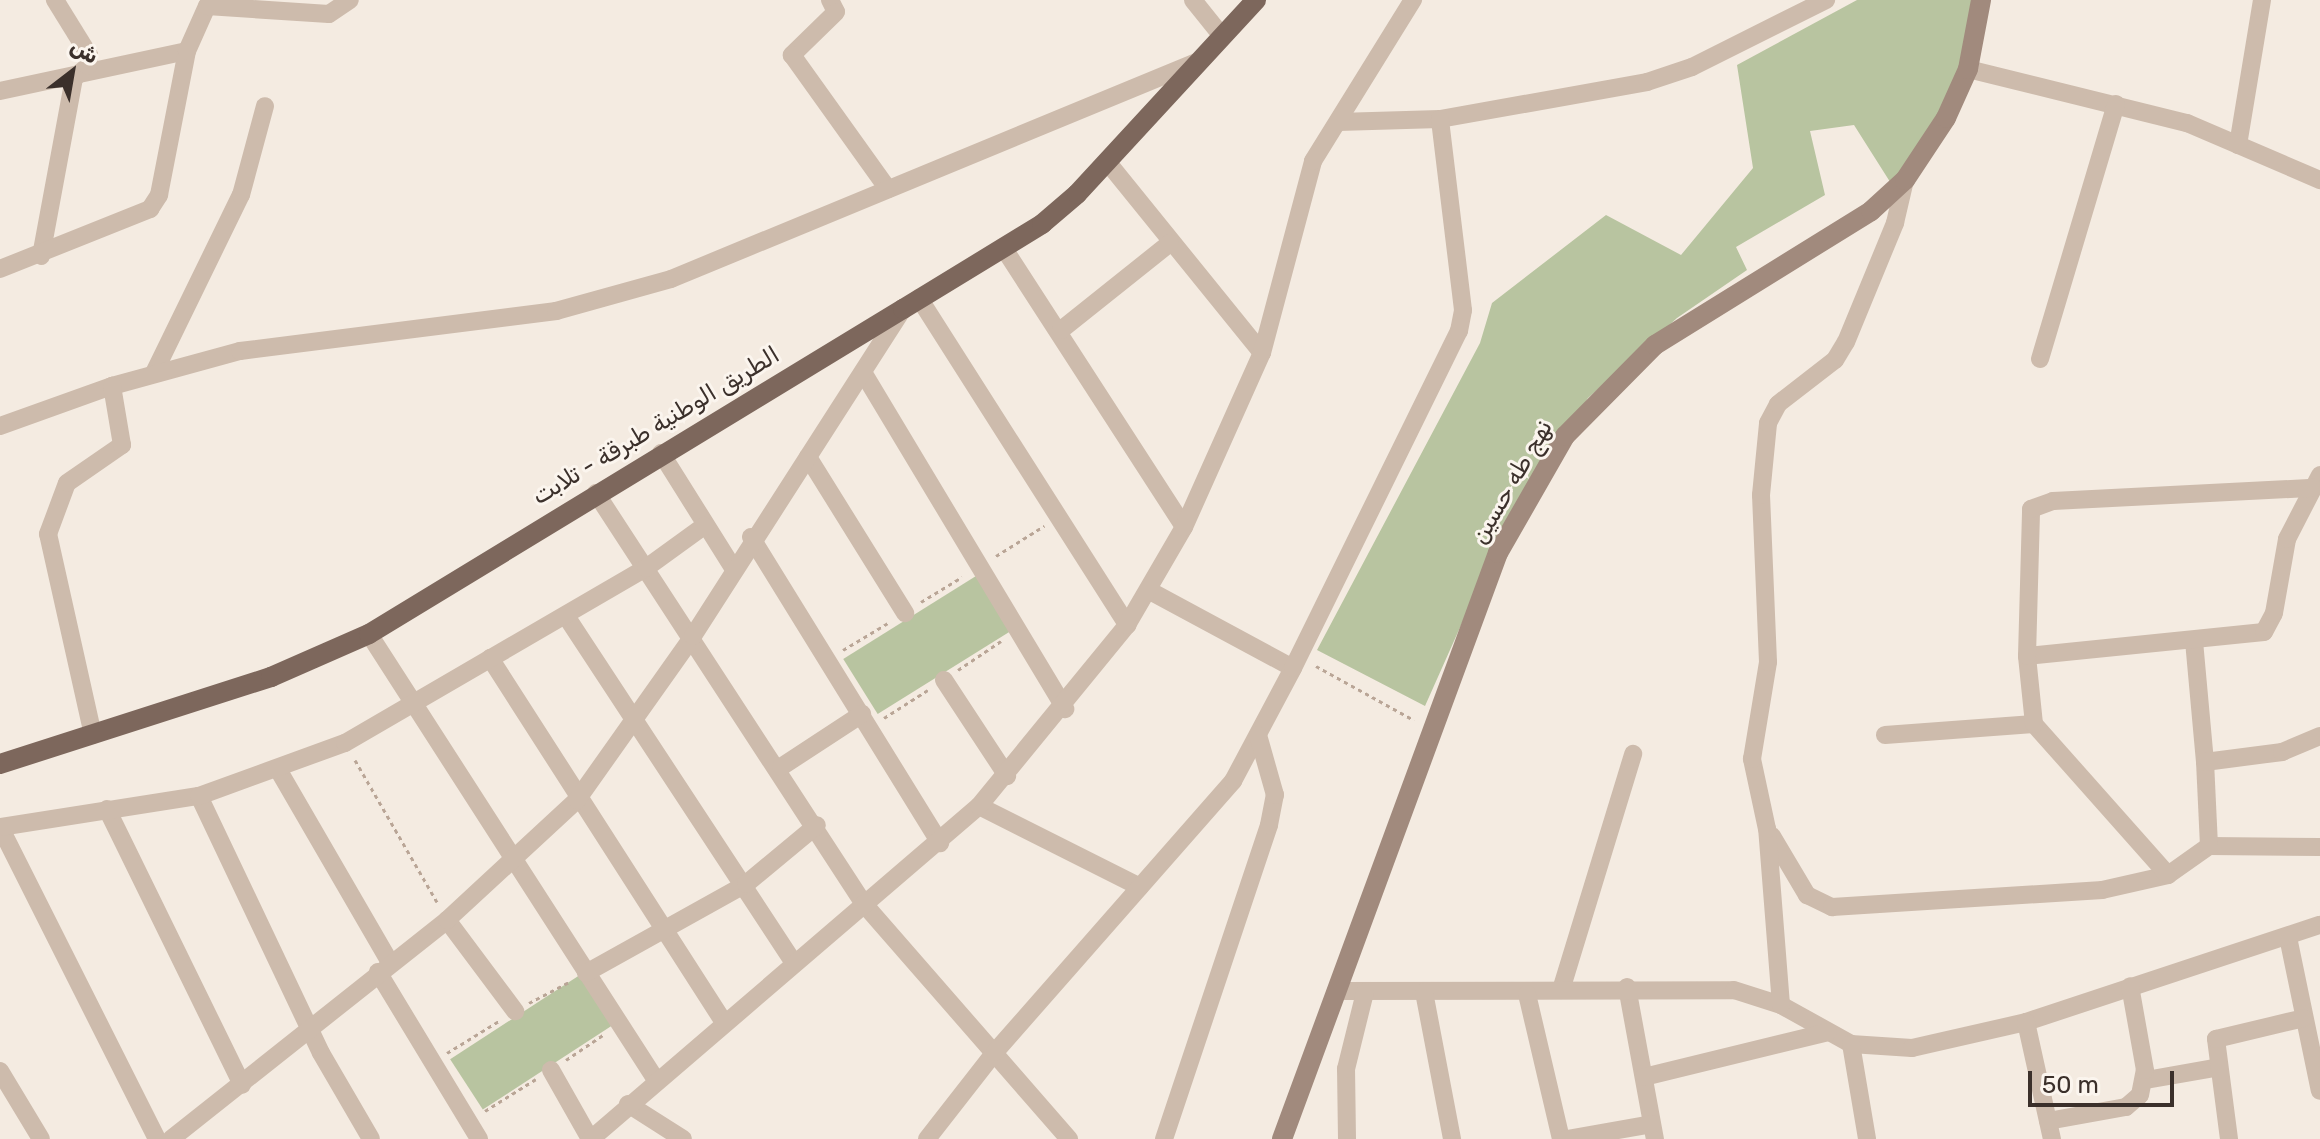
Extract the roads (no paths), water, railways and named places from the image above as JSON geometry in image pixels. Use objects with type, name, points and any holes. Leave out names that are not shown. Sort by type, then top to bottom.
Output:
[{"type":"main road","name":"الطريق الوطنية طبرقة - تلابت","points":[[0,764],[271,677],[369,634],[661,453],[1042,224],[1109,164],[1221,35],[1256,0]]},
{"type":"main road","name":"نهج طه حسين","points":[[1282,1139],[1498,553],[1565,436],[1598,396],[1713,304],[1802,256],[1905,180],[1946,118],[1968,69],[1981,0]]},
{"type":"street","points":[[41,256],[74,78],[88,66],[89,55],[55,0]]},
{"type":"street","points":[[830,0],[836,12],[792,55],[888,189]]},
{"type":"street","points":[[1193,0],[1221,35]]},
{"type":"street","points":[[551,1070],[591,1139],[723,1021],[940,843],[1007,776],[1065,709],[1150,591],[1184,527],[1262,353],[1301,195],[1338,122],[1413,0]]},
{"type":"street","points":[[1338,122],[1440,119],[1647,82],[1692,67],[1826,0]]},
{"type":"street","points":[[2238,145],[2262,0]]},
{"type":"street","points":[[0,269],[41,256],[150,209],[159,195],[187,51],[199,16],[218,1],[329,14],[349,1]]},
{"type":"street","points":[[0,91],[74,78],[187,51]]},
{"type":"street","points":[[0,426],[154,373],[347,334],[556,311],[671,279],[1200,60]]},
{"type":"street","points":[[1968,69],[2116,104],[2238,145],[2320,180]]},
{"type":"street","points":[[2040,359],[2116,104]]},
{"type":"street","points":[[154,373],[241,195],[265,106]]},
{"type":"street","points":[[927,1139],[995,1052],[1233,781],[1296,662],[1459,331],[1463,310],[1440,119]]},
{"type":"street","points":[[1109,164],[1262,353]]},
{"type":"street","points":[[1781,1005],[1767,829],[1752,759],[1768,662],[1761,495],[1768,423],[1778,404],[1835,360],[1846,342],[1895,223],[1905,180]]},
{"type":"street","points":[[1061,330],[1170,243]]},
{"type":"street","points":[[1003,247],[1061,330],[1184,527]]},
{"type":"street","points":[[171,1139],[447,920],[577,800],[693,636],[751,537],[911,304],[1127,625]]},
{"type":"street","points":[[864,374],[982,565],[1065,709]]},
{"type":"street","points":[[93,735],[48,534],[67,483],[122,445],[112,386]]},
{"type":"street","points":[[661,453],[733,568]]},
{"type":"street","points":[[808,457],[905,613]]},
{"type":"street","points":[[2168,875],[2034,724],[2027,656],[2026,523],[2039,503],[2317,482]]},
{"type":"street","points":[[2027,656],[2258,635],[2270,626],[2287,539],[2317,482]]},
{"type":"street","points":[[596,493],[781,767],[864,904],[1068,1138]]},
{"type":"street","points":[[157,1139],[0,827],[199,796],[279,771],[345,743],[646,568],[704,526]]},
{"type":"street","points":[[751,537],[940,843]]},
{"type":"street","points":[[1150,591],[1296,662]]},
{"type":"street","points":[[566,616],[746,884],[794,963]]},
{"type":"street","points":[[369,634],[409,704],[656,1080]]},
{"type":"street","points":[[2194,641],[2209,846]]},
{"type":"street","points":[[490,658],[577,800],[666,930],[723,1021]]},
{"type":"street","points":[[944,680],[1007,776]]},
{"type":"street","points":[[781,767],[862,714]]},
{"type":"street","points":[[1885,735],[2034,724]]},
{"type":"street","points":[[1164,1139],[1269,825],[1275,795],[1258,735]]},
{"type":"street","points":[[2205,762],[2282,752],[2320,736]]},
{"type":"street","points":[[1561,990],[1633,754]]},
{"type":"street","points":[[279,771],[479,1139]]},
{"type":"street","points":[[199,796],[309,1027],[371,1139]]},
{"type":"street","points":[[979,806],[1140,887]]},
{"type":"street","points":[[107,809],[242,1085]]},
{"type":"street","points":[[586,973],[746,884],[817,825]]},
{"type":"street","points":[[1767,829],[1807,895],[1832,907],[2102,890],[2168,875],[2209,846],[2320,847]]},
{"type":"street","points":[[447,920],[515,1011]]},
{"type":"street","points":[[1336,991],[1527,994],[1627,987],[1734,990],[1781,1005],[1851,1044],[1912,1048],[2026,1022],[2320,925]]},
{"type":"street","points":[[2288,937],[2320,1091]]},
{"type":"street","points":[[2130,986],[2146,1080]]},
{"type":"street","points":[[1527,994],[1564,1139],[1653,1131],[1627,987]]},
{"type":"street","points":[[1347,1139],[1346,1069],[1365,992]]},
{"type":"street","points":[[1424,992],[1452,1139]]},
{"type":"street","points":[[2229,1139],[2215,1068],[2219,1037],[2304,1018]]},
{"type":"street","points":[[2026,1022],[2050,1130],[2126,1107],[2146,1080],[2215,1068]]},
{"type":"street","points":[[1644,1077],[1828,1032]]},
{"type":"street","points":[[1851,1044],[1867,1139]]},
{"type":"street","points":[[0,1071],[41,1139]]},
{"type":"street","points":[[628,1104],[683,1139]]}]
